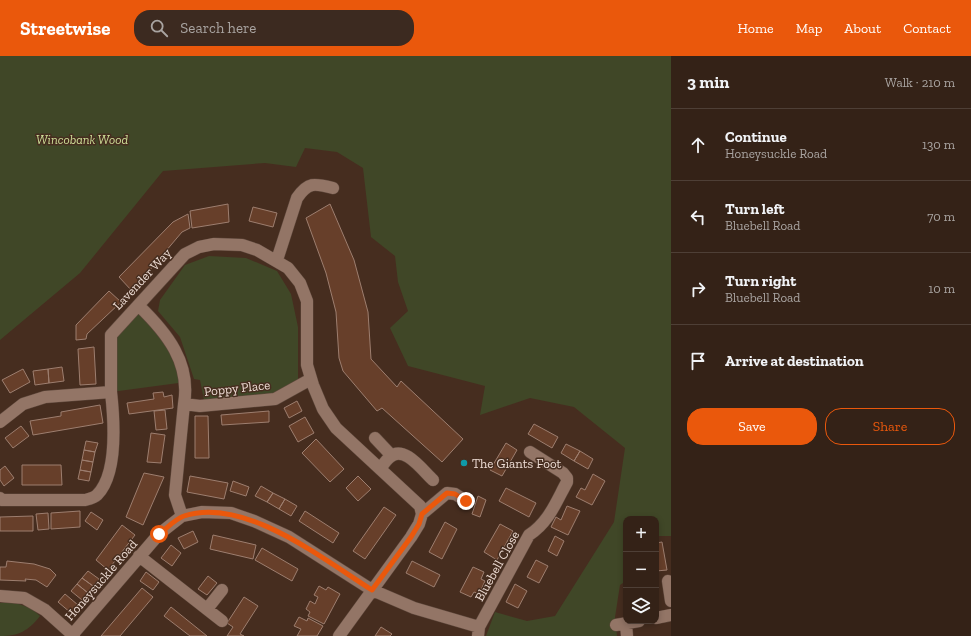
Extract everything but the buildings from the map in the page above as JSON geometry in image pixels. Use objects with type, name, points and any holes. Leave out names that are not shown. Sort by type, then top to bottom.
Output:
[{"type":"street","points":[[277,260],[297,198],[302,190],[309,185],[318,184],[332,188]]},
{"type":"street","name":"Lavender Way","points":[[0,498],[2,500],[85,500],[96,496],[102,488],[111,463],[114,429],[111,392],[111,335],[119,324],[139,306],[185,254],[199,247],[214,244],[242,245],[257,250],[277,260],[288,268],[300,283],[307,301],[307,365],[323,408],[336,428],[420,506],[422,514]]},
{"type":"street","name":"Poppy Place","points":[[139,306],[158,325],[178,353],[186,382],[187,391],[184,404],[175,495],[182,516]]},
{"type":"street","name":"Poppy Place","points":[[184,404],[200,406],[275,399],[311,379]]},
{"type":"street","points":[[0,422],[23,404],[45,397],[111,392]]},
{"type":"street","points":[[375,438],[391,456]]},
{"type":"street","name":"Bluebell Close","points":[[372,590],[414,608],[478,632],[529,535],[540,528],[546,520],[567,482],[567,478],[562,473],[530,452]]},
{"type":"street","points":[[380,469],[391,456],[400,453],[406,454],[433,480]]},
{"type":"street","points":[[339,636],[411,537],[419,524],[422,514],[447,493],[455,494],[466,501]]},
{"type":"street","name":"Honeysuckle Road","points":[[0,596],[24,598],[45,610],[73,635],[159,534],[182,516],[202,512],[231,513],[254,521],[289,537],[372,590]]},
{"type":"street","points":[[139,556],[222,621]]},
{"type":"street","points":[[668,581],[671,601]]},
{"type":"street","points":[[207,609],[222,590]]},
{"type":"street","points":[[659,617],[671,615]]},
{"type":"street","points":[[623,624],[621,624],[627,636]]},
{"type":"green space","name":"Wincobank Wood","points":[[0,56],[671,56],[671,536],[659,536],[659,516],[623,516],[623,583],[620,585],[615,617],[617,636],[486,636],[495,612],[527,621],[555,616],[614,522],[625,448],[574,407],[530,398],[480,415],[485,386],[408,366],[390,328],[408,311],[398,282],[395,256],[371,237],[363,168],[337,152],[305,148],[296,167],[265,163],[163,171],[80,273],[0,340]]},
{"type":"green space","points":[[209,256],[246,258],[277,271],[291,294],[298,327],[298,379],[287,388],[267,397],[204,400],[200,380],[194,379],[180,337],[158,311],[160,300],[185,265]]},
{"type":"green space","points":[[139,306],[159,325],[186,382],[111,392],[110,349],[119,324]]},
{"type":"green space","points":[[12,602],[31,608],[40,616],[23,632],[13,635],[0,636],[0,603]]},
{"type":"place","name":"The Giants Foot","points":[[464,463]]},
{"type":"route","points":[[159,534],[182,516],[202,512],[231,513],[254,521],[289,537],[372,590],[411,537],[419,524],[422,514],[447,493],[455,494],[466,501]]}]
